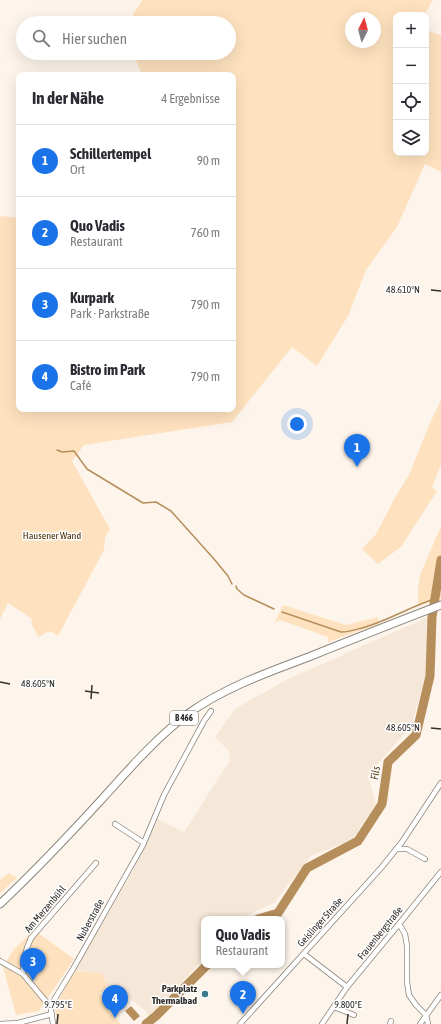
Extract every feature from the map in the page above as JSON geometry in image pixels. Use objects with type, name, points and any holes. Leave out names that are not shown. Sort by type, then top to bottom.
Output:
[{"type":"main road","name":"B 466","points":[[0,904],[24,881],[147,750],[189,713],[245,682],[441,605]]},
{"type":"street","name":"Nuberstraße","points":[[51,1006],[144,843],[164,795],[204,721],[211,711]]},
{"type":"street","name":"Geislinger Straße","points":[[240,1024],[304,954],[402,842],[441,783]]},
{"type":"street","points":[[115,824],[144,843]]},
{"type":"street","points":[[396,849],[407,849],[425,859]]},
{"type":"street","name":"Am Merzenbühl","points":[[23,974],[24,959],[31,938],[96,863]]},
{"type":"street","name":"Frauenbergstraße","points":[[322,1024],[347,987],[441,872]]},
{"type":"street","points":[[399,924],[405,934],[407,946],[407,982],[409,995],[426,1015],[428,1024]]},
{"type":"street","points":[[304,954],[347,987]]},
{"type":"street","points":[[0,961],[23,974],[51,1006],[53,1024]]},
{"type":"street","points":[[420,1024],[441,995]]},
{"type":"street","points":[[334,1007],[354,1015]]},
{"type":"street","points":[[0,1024],[18,1023],[52,1014]]},
{"type":"shaded area","points":[[430,616],[428,668],[411,727],[368,776],[376,804],[353,839],[311,856],[274,903],[246,916],[201,916],[201,962],[149,1017],[146,1011],[116,989],[107,986],[102,973],[74,971],[133,871],[156,818],[184,832],[230,760],[229,751],[215,737],[236,708],[288,679]]},
{"type":"shaded area","points":[[131,1006],[140,1016],[134,1021],[125,1011]]},
{"type":"green space","name":"Hausener Wand","points":[[142,0],[433,0],[426,12],[393,12],[393,156],[429,156],[429,31],[441,35],[441,172],[425,164],[397,227],[366,270],[348,316],[317,366],[292,347],[232,422],[84,445],[72,461],[110,529],[105,538],[104,550],[58,636],[50,631],[38,637],[31,622],[32,619],[8,603],[0,619],[0,216],[16,218],[16,412],[236,412],[236,72],[141,72],[136,60],[236,60],[236,16],[132,16]]},
{"type":"green space","points":[[441,400],[441,465],[432,487],[437,491],[401,547],[378,564],[362,549],[376,534],[409,475],[429,425]]},
{"type":"green space","points":[[441,526],[441,598],[418,606],[420,575]]},
{"type":"green space","points":[[283,605],[346,625],[378,617],[379,624],[328,642],[328,637],[283,621],[279,620],[274,624]]},
{"type":"green space","points":[[9,873],[17,878],[0,893],[0,880]]},
{"type":"green space","points":[[34,930],[74,959],[39,1011],[16,1015],[3,967],[14,949]]},
{"type":"green space","points":[[74,971],[102,973],[107,986],[100,994],[105,1000],[105,1007],[121,1024],[57,1024],[55,1007]]},
{"type":"waterway","points":[[57,450],[62,452],[74,451],[87,469],[143,503],[156,502],[171,511],[214,559],[228,576],[232,584]]},
{"type":"waterway","name":"Fils","points":[[268,916],[278,913],[307,868],[358,841],[382,804],[388,762],[416,735],[430,676],[432,617],[441,560]]},
{"type":"waterway","points":[[236,586],[237,589],[244,595],[274,609]]},
{"type":"waterway","points":[[282,612],[344,632],[371,625],[434,599]]},
{"type":"waterway","name":"Fils","points":[[146,1024],[204,968]]},
{"type":"place","name":"Schillertempel","points":[[357,467]]},
{"type":"place","name":"Kurpark","points":[[33,981]]},
{"type":"place","name":"Parkplatz Thermalbad","points":[[205,994]]},
{"type":"place","name":"Quo Vadis","points":[[243,1014]]},
{"type":"place","name":"Bistro im Park","points":[[115,1018]]}]
